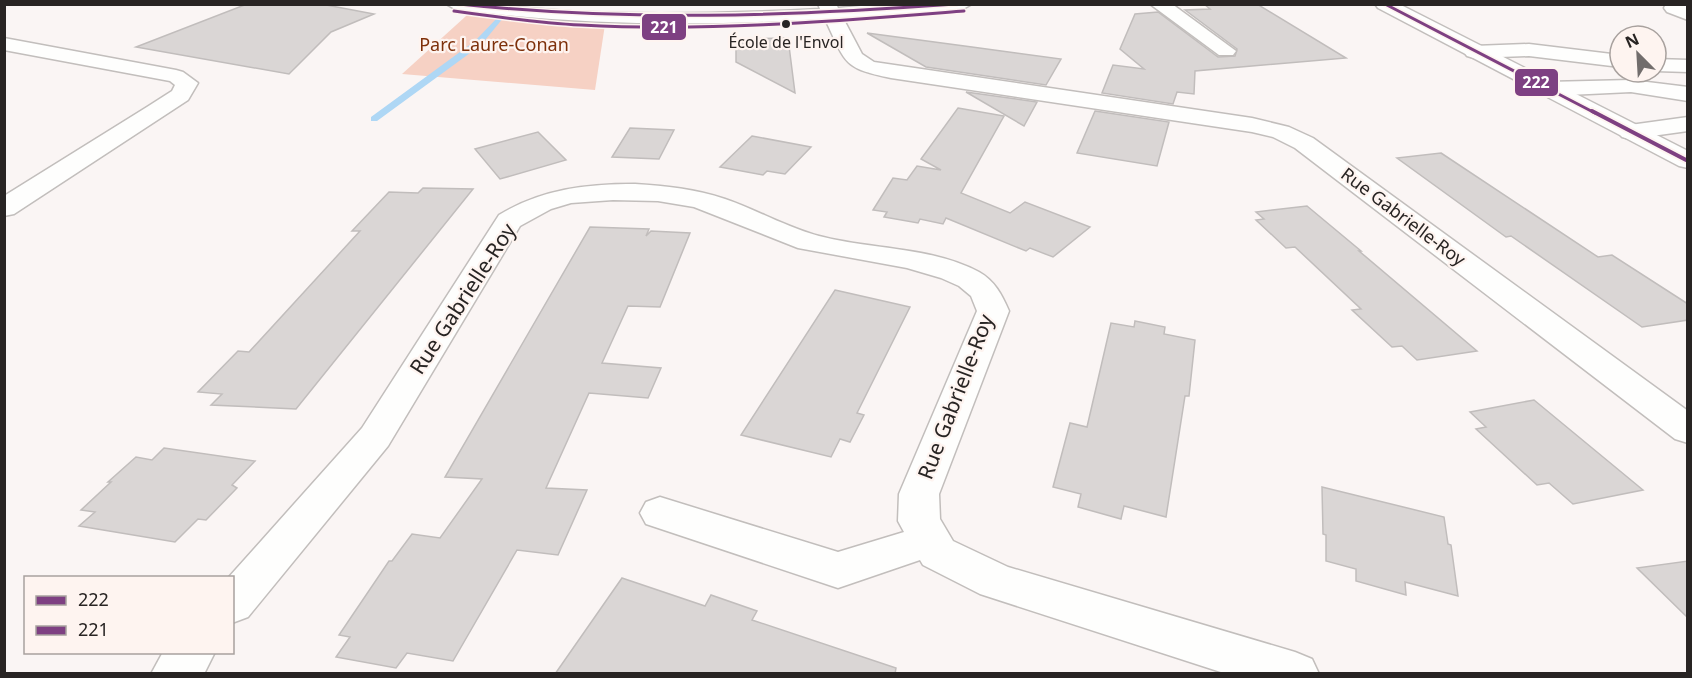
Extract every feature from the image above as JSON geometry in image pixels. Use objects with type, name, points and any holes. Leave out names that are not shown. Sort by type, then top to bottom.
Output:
[{"type":"street","points":[[455,4],[528,13],[632,20],[963,4]]},
{"type":"street","points":[[1159,4],[1226,51]]},
{"type":"street","points":[[1384,4],[1688,161]]},
{"type":"street","points":[[1688,8],[1672,8],[1688,15]]},
{"type":"street","name":"Rue Gabrielle-Roy","points":[[829,9],[854,58],[867,67],[1252,125],[1281,132],[1304,142],[1688,430]]},
{"type":"street","points":[[4,44],[176,76],[187,83],[180,95],[4,208]]},
{"type":"street","points":[[1474,52],[1528,50],[1608,60]]},
{"type":"street","points":[[1668,65],[1688,66]]},
{"type":"street","points":[[1547,89],[1631,86],[1688,94]]},
{"type":"street","points":[[1630,132],[1688,124]]},
{"type":"street","name":"Rue Gabrielle-Roy","points":[[234,602],[375,437],[509,221],[527,209],[555,199],[624,192],[671,196],[715,204],[775,231],[820,245],[945,269],[983,291],[993,311],[919,494],[919,521],[938,553],[996,581],[1295,674]]},
{"type":"street","points":[[660,513],[838,570],[930,540]]},
{"type":"street","points":[[175,674],[190,654]]},
{"type":"green space","name":"Parc Laure-Conan","points":[[476,7],[606,18],[595,90],[402,74]]},
{"type":"building","points":[[247,4],[321,4],[374,14],[331,32],[289,74],[136,47]]},
{"type":"building","points":[[1204,4],[1257,4],[1346,58],[1195,71],[1194,94],[1177,92],[1173,104],[1102,93],[1113,65],[1144,69],[1120,49],[1135,14],[1158,12],[1218,57],[1235,56],[1237,49],[1185,10],[1210,9]]},
{"type":"building","points":[[867,33],[1061,59],[1046,85],[926,67]]},
{"type":"building","points":[[788,38],[795,93],[736,62],[736,39]]},
{"type":"building","points":[[966,92],[1037,102],[1024,126]]},
{"type":"building","points":[[958,108],[1004,116],[961,193],[1010,213],[1025,202],[1090,227],[1053,257],[1030,248],[1026,251],[946,218],[943,224],[920,219],[918,223],[884,217],[887,212],[873,210],[893,178],[907,180],[917,166],[941,170],[921,159]]},
{"type":"building","points":[[1095,111],[1169,122],[1157,166],[1077,153]]},
{"type":"building","points":[[630,128],[674,130],[659,159],[612,157]]},
{"type":"building","points":[[538,132],[566,160],[500,179],[475,149]]},
{"type":"building","points":[[752,136],[811,147],[785,174],[767,171],[763,175],[720,167]]},
{"type":"building","points":[[1441,153],[1598,257],[1612,255],[1688,304],[1688,320],[1642,327],[1511,236],[1506,237],[1397,158]]},
{"type":"building","points":[[423,188],[473,189],[296,409],[211,405],[222,394],[198,392],[238,351],[249,352],[360,231],[352,231],[389,192],[418,193]]},
{"type":"building","points":[[1307,206],[1477,351],[1417,360],[1402,346],[1392,347],[1352,310],[1361,309],[1295,247],[1286,248],[1256,220],[1264,219],[1256,212]]},
{"type":"building","points":[[590,227],[649,229],[646,236],[651,231],[690,233],[660,307],[628,306],[602,363],[661,368],[648,398],[589,393],[546,488],[587,490],[558,555],[517,550],[453,661],[407,653],[396,668],[336,657],[350,637],[339,635],[389,561],[392,561],[412,534],[440,538],[482,479],[445,477]]},
{"type":"building","points":[[835,290],[910,307],[857,413],[864,415],[850,442],[840,439],[831,457],[741,435]]},
{"type":"building","points":[[1135,321],[1165,327],[1164,334],[1195,340],[1189,396],[1185,396],[1166,517],[1124,506],[1121,519],[1078,507],[1081,494],[1053,487],[1070,423],[1087,427],[1111,323],[1134,327]]},
{"type":"building","points":[[1534,400],[1643,490],[1573,504],[1549,483],[1537,485],[1476,429],[1486,427],[1470,412]]},
{"type":"building","points":[[164,448],[255,461],[232,485],[237,488],[206,520],[198,519],[175,542],[79,526],[95,512],[81,510],[111,482],[108,482],[136,457],[152,460]]},
{"type":"building","points":[[1322,487],[1444,517],[1448,544],[1451,545],[1458,596],[1405,582],[1406,595],[1356,581],[1356,569],[1326,561]]},
{"type":"building","points":[[1688,561],[1688,618],[1637,568]]},
{"type":"building","points":[[622,578],[705,606],[711,595],[757,611],[752,620],[896,668],[895,674],[555,674]]},
{"type":"waterway","points":[[374,119],[478,43],[501,17]]},
{"type":"transit line","name":"222","points":[[459,4],[521,11],[646,17],[769,16],[956,4]]},
{"type":"transit line","name":"222","points":[[1385,4],[1688,161]]},
{"type":"transit line","name":"221","points":[[454,11],[581,25],[629,27],[772,24],[964,11]]},
{"type":"place","name":"École de l'Envol","points":[[786,24]]}]
